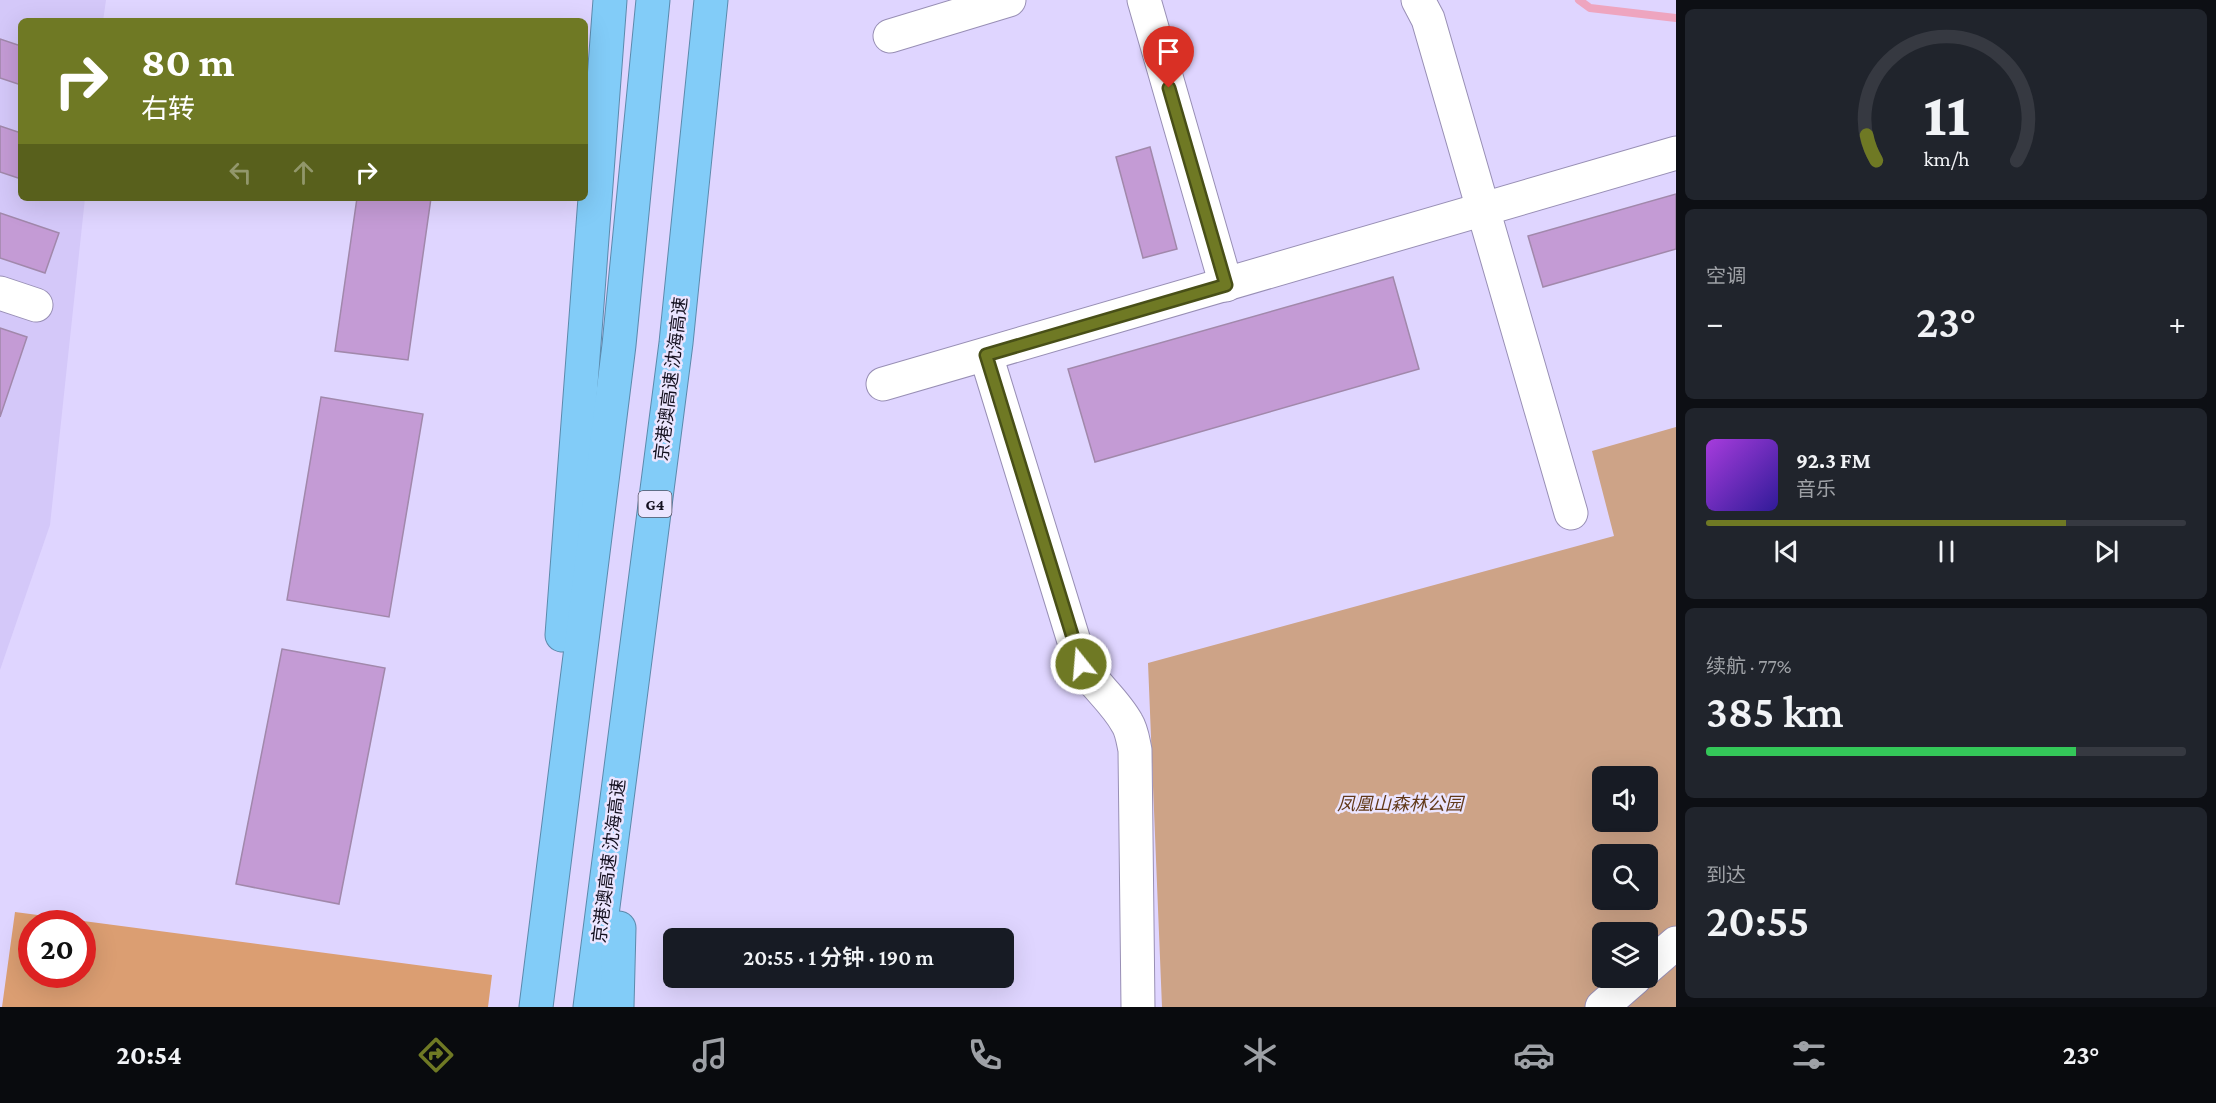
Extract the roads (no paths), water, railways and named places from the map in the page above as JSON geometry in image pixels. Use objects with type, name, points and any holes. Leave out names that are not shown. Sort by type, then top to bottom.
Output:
[{"type":"highway","points":[[535,1007],[610,0]]},
{"type":"highway","points":[[535,1007],[619,345],[653,0]]},
{"type":"highway","name":"京港澳高速 沈海高速","points":[[590,1007],[676,343],[711,0]]},
{"type":"highway","points":[[617,1007],[620,779]]},
{"type":"street","points":[[890,36],[949,9],[1009,0]]},
{"type":"street","points":[[1144,0],[1226,285]]},
{"type":"street","points":[[1418,0],[1428,19],[1572,513]]},
{"type":"street","points":[[883,384],[1676,153]]},
{"type":"street","points":[[0,293],[36,305]]},
{"type":"street","points":[[986,355],[1081,664],[1090,678],[1124,717],[1129,725],[1135,750],[1138,1007]]},
{"type":"street","points":[[1658,959],[1676,943]]},
{"type":"street","points":[[1602,1007],[1624,988]]},
{"type":"waterway","points":[[1579,0],[1590,8],[1676,18]]},
{"type":"park label","name":"凤凰山森林公园","points":[[1400,804]]}]
